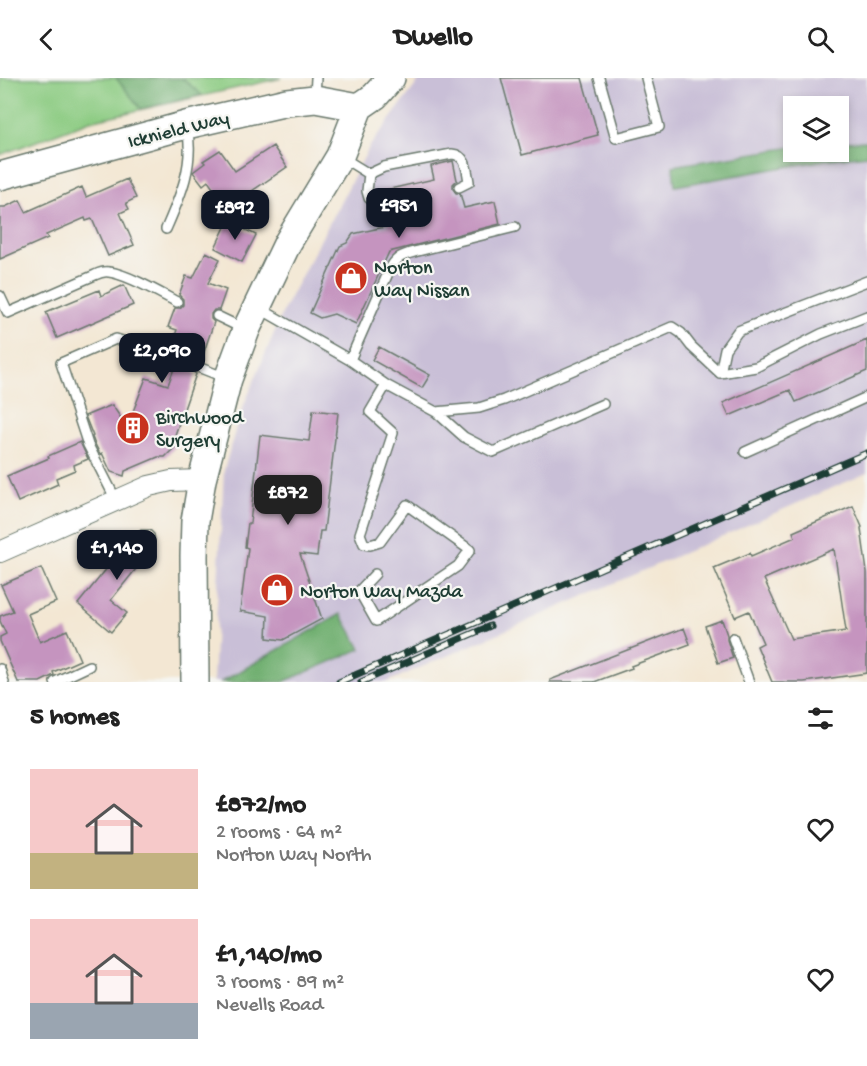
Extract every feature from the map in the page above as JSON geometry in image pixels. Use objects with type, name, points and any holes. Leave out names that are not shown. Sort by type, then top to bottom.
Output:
[{"type":"street","points":[[195,682],[195,521],[202,480],[228,379],[252,318],[288,242],[340,156],[359,107],[375,96],[391,78]]},
{"type":"street","name":"Icknield Way","points":[[0,176],[186,125],[287,102],[315,88],[359,107]]},
{"type":"street","points":[[0,552],[149,486],[171,481],[202,480]]},
{"type":"lane","points":[[599,78],[616,138],[659,127],[646,78]]},
{"type":"lane","points":[[166,229],[179,200],[188,168],[190,141],[186,125]]},
{"type":"lane","points":[[369,174],[384,167],[459,154],[463,158],[469,182],[459,187]]},
{"type":"lane","points":[[340,156],[369,174]]},
{"type":"lane","points":[[369,174],[367,192],[369,198],[374,202],[384,203]]},
{"type":"lane","points":[[350,360],[392,264],[398,258],[515,227]]},
{"type":"lane","points":[[0,296],[8,313],[102,272],[110,272],[131,279],[177,302]]},
{"type":"lane","points":[[720,373],[725,348],[738,331],[867,281]]},
{"type":"lane","points":[[217,316],[252,318],[350,360],[386,385],[436,412],[464,437],[493,453],[603,404]]},
{"type":"lane","points":[[720,373],[756,367],[821,334],[867,316]]},
{"type":"lane","points":[[436,412],[479,408],[504,400],[672,327],[681,333],[691,346],[720,373]]},
{"type":"lane","points":[[116,500],[88,445],[61,363],[116,339],[177,360]]},
{"type":"lane","points":[[198,367],[228,379]]},
{"type":"lane","points":[[375,574],[359,591],[376,621],[458,566],[470,550],[407,505],[380,542],[364,544],[360,534],[393,433],[370,412],[386,385]]},
{"type":"lane","points":[[745,452],[867,397]]},
{"type":"lane","points":[[733,639],[749,682]]},
{"type":"lane","points":[[55,682],[89,666]]},
{"type":"lane","points":[[0,669],[4,682]]},
{"type":"shaded area","points":[[421,78],[867,78],[867,473],[387,682],[213,682],[224,470],[239,417],[284,309],[370,146]]},
{"type":"green space","points":[[0,78],[282,78],[90,121],[0,155]]},
{"type":"green space","points":[[116,78],[182,78],[202,95],[141,109]]},
{"type":"green space","points":[[867,141],[867,155],[849,157],[849,142]]},
{"type":"green space","points":[[783,149],[783,162],[813,162],[675,186],[673,166]]},
{"type":"green space","points":[[341,614],[361,649],[283,682],[221,682]]},
{"type":"building","points":[[501,78],[582,78],[598,135],[522,155]]},
{"type":"building","points":[[273,146],[287,167],[227,208],[208,181],[203,185],[193,172],[205,163],[203,161],[220,150],[235,171]]},
{"type":"building","name":"Norton Way Nissan","points":[[453,161],[457,180],[453,184],[453,189],[456,193],[460,193],[464,208],[495,201],[500,224],[389,252],[356,324],[334,314],[320,318],[310,313],[340,246],[347,243],[353,234],[389,226],[385,209],[390,206],[390,201],[387,197],[382,196],[381,191],[434,179],[431,166]]},
{"type":"building","points":[[127,179],[136,198],[126,203],[129,209],[120,213],[134,245],[108,256],[92,219],[86,221],[85,218],[46,235],[48,238],[0,259],[0,207],[20,200],[26,212],[82,187],[86,197]]},
{"type":"building","points":[[228,221],[256,235],[242,262],[215,248]]},
{"type":"building","points":[[206,252],[220,259],[208,283],[226,290],[219,310],[214,310],[211,314],[214,322],[201,361],[194,361],[192,365],[192,371],[196,374],[174,438],[178,444],[165,457],[158,457],[125,471],[124,476],[111,472],[94,442],[85,416],[112,405],[127,427],[146,378],[168,385],[175,366],[181,364],[184,358],[180,353],[170,349],[177,330],[168,327],[175,308],[183,305],[183,299],[179,295],[186,276],[193,278]]},
{"type":"building","points":[[124,285],[133,305],[57,338],[46,312],[99,290],[101,296]]},
{"type":"building","points":[[867,340],[867,371],[796,402],[790,390],[729,416],[723,403]]},
{"type":"building","points":[[379,347],[430,375],[422,388],[372,360]]},
{"type":"building","points":[[313,410],[338,413],[324,531],[320,531],[317,556],[300,554],[322,619],[283,640],[267,638],[268,616],[240,611],[248,548],[245,547],[260,435],[309,441]]},
{"type":"building","points":[[80,442],[88,459],[74,465],[75,470],[56,478],[58,484],[18,502],[7,476]]},
{"type":"building","points":[[853,506],[862,527],[867,572],[867,673],[804,682],[772,682],[757,646],[763,643],[749,611],[735,617],[714,568],[750,553],[751,556],[795,537],[793,532]],"holes":[[[834,549],[846,631],[791,639],[764,579]]]},
{"type":"building","points":[[141,530],[150,530],[155,540],[152,549],[111,600],[127,613],[111,632],[78,604],[134,535]]},
{"type":"building","points":[[41,568],[56,602],[28,614],[40,642],[67,630],[80,660],[53,672],[54,675],[40,682],[18,682],[0,641],[0,637],[6,634],[0,616],[13,611],[1,585]]},
{"type":"building","points":[[722,620],[733,658],[718,663],[705,626]]},
{"type":"building","points":[[684,628],[690,644],[631,666],[632,668],[594,682],[550,682],[550,680]]},
{"type":"railway","points":[[339,682],[867,453]]},
{"type":"railway","points":[[361,682],[490,626]]},
{"type":"place","name":"Norton Way Nissan","points":[[351,278]]},
{"type":"place","name":"Birchwood Surgery","points":[[133,428]]},
{"type":"place","name":"Norton Way Mazda","points":[[277,590]]}]
